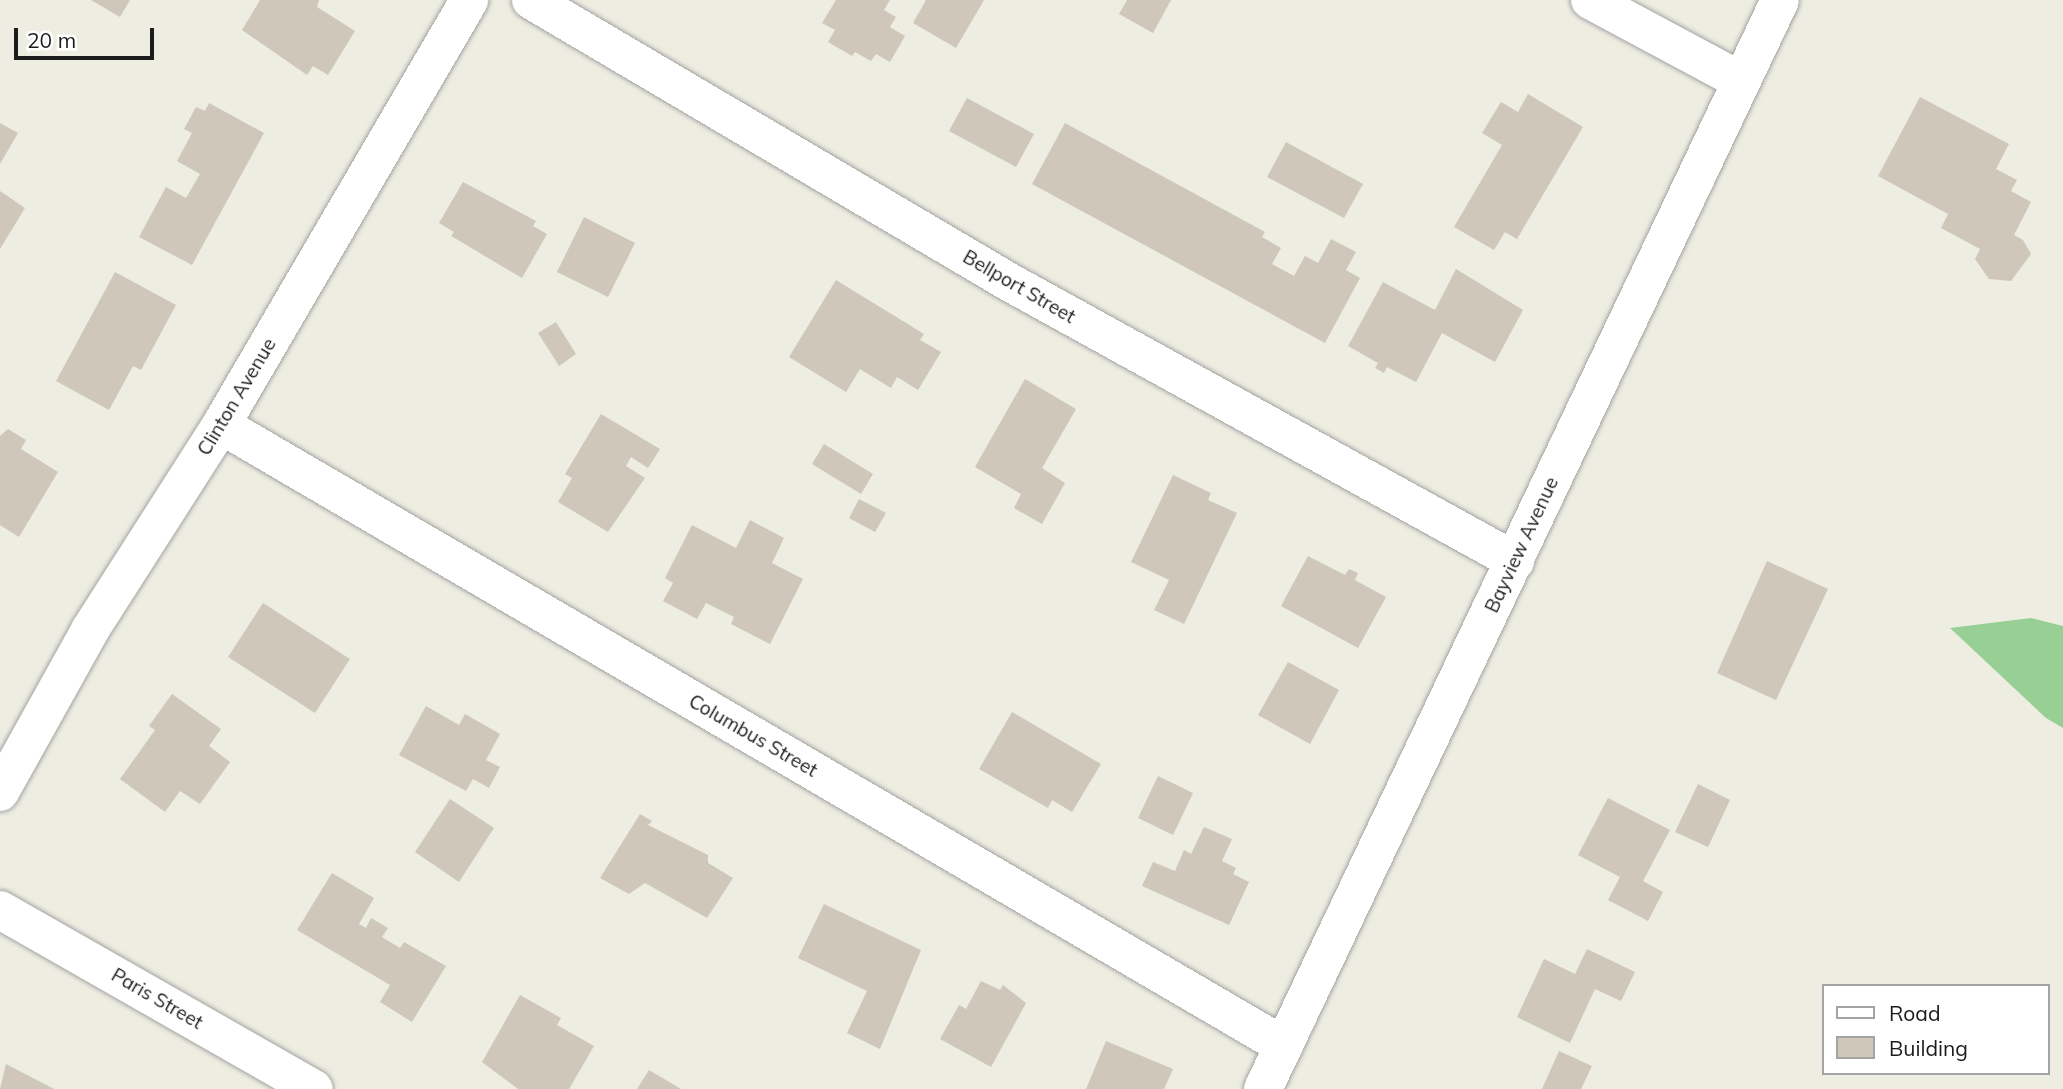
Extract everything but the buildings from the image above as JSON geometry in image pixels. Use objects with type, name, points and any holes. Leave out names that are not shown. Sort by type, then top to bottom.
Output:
[{"type":"street","name":"Clinton Avenue","points":[[0,792],[90,631],[221,425],[468,0]]},
{"type":"street","name":"Bellport Street","points":[[531,0],[1009,282],[1515,561]]},
{"type":"street","points":[[1590,0],[1741,81]]},
{"type":"street","name":"Bayview Avenue","points":[[1263,1089],[1780,0]]},
{"type":"street","name":"Columbus Street","points":[[221,425],[1284,1046]]},
{"type":"street","name":"Paris Street","points":[[0,910],[314,1089]]},
{"type":"green space","points":[[2031,618],[2063,626],[2063,728],[2046,718],[1950,628]]}]
